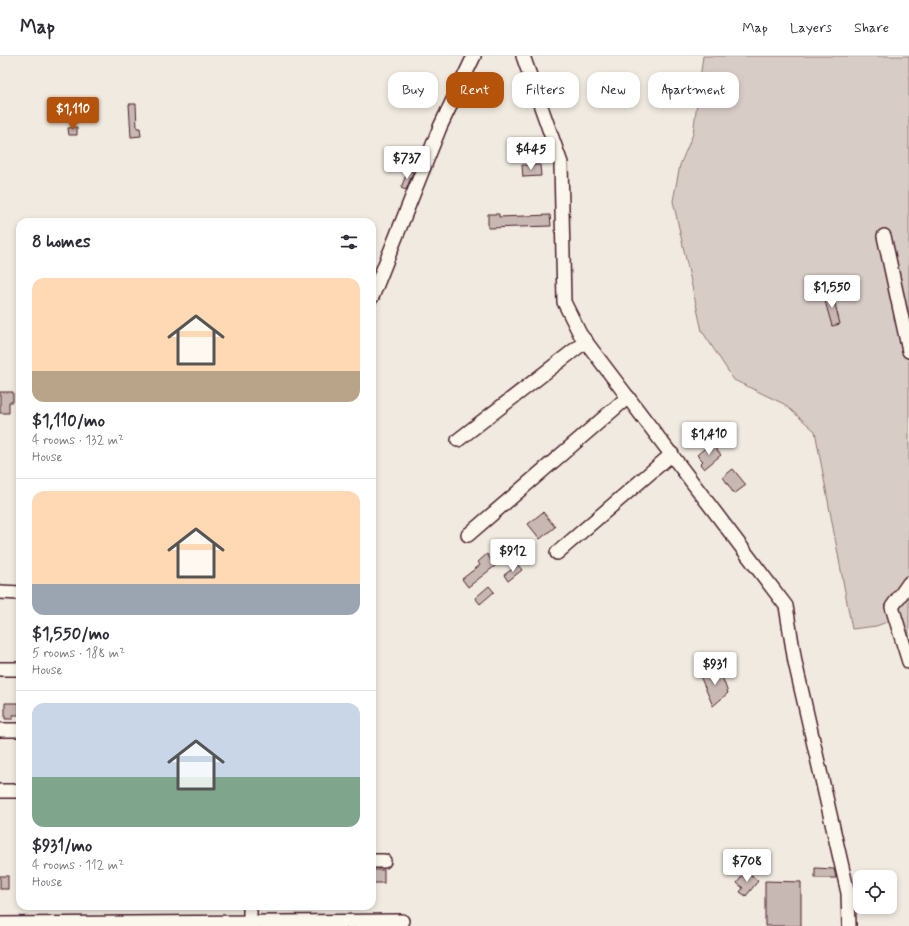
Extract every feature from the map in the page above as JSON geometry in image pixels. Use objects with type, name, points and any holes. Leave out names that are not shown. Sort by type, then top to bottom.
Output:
[{"type":"street","points":[[376,287],[440,127],[474,56]]},
{"type":"street","points":[[523,56],[561,163],[564,302],[586,341],[786,606],[796,662],[848,893],[848,926]]},
{"type":"street","points":[[884,236],[909,351]]},
{"type":"street","points":[[458,440],[586,341]]},
{"type":"street","points":[[468,535],[628,397]]},
{"type":"street","points":[[557,553],[672,454]]},
{"type":"street","points":[[909,583],[892,607],[909,662]]},
{"type":"street","points":[[0,592],[16,593]]},
{"type":"street","points":[[0,669],[16,669]]},
{"type":"street","points":[[0,730],[16,730]]},
{"type":"street","points":[[0,791],[16,792]]},
{"type":"street","points":[[250,910],[250,924]]},
{"type":"street","points":[[0,924],[250,924],[402,921]]},
{"type":"shaded area","points":[[703,56],[909,56],[909,648],[901,617],[876,626],[852,629],[815,431],[784,404],[734,380],[702,331],[673,201],[680,165],[693,134],[696,108],[739,108],[739,72],[701,72]]},
{"type":"building","points":[[78,102],[78,122],[72,123],[71,109],[67,109],[67,103]]},
{"type":"building","points":[[129,104],[136,104],[137,128],[140,128],[141,136],[131,137]]},
{"type":"building","points":[[77,127],[77,135],[69,135],[68,128]]},
{"type":"building","points":[[522,165],[540,165],[541,176],[523,177]]},
{"type":"building","points":[[408,170],[413,172],[406,190],[401,188]]},
{"type":"building","points":[[488,214],[499,214],[499,217],[550,215],[551,226],[488,228]]},
{"type":"building","points":[[832,292],[840,324],[832,326],[823,294]]},
{"type":"building","points":[[0,392],[13,392],[13,402],[9,402],[9,413],[0,413]]},
{"type":"building","points":[[711,443],[721,455],[704,469],[700,464],[703,461],[697,455]]},
{"type":"building","points":[[733,469],[746,485],[734,494],[723,477]]},
{"type":"building","points":[[543,512],[555,527],[540,539],[528,524]]},
{"type":"building","points":[[507,541],[518,554],[510,560],[500,548]]},
{"type":"building","points":[[487,554],[495,566],[468,587],[462,579],[480,565],[478,562]]},
{"type":"building","points":[[518,565],[522,570],[508,581],[504,575]]},
{"type":"building","points":[[489,586],[494,592],[480,604],[475,598]]},
{"type":"building","points":[[719,668],[728,693],[713,706],[700,676]]},
{"type":"building","points":[[5,703],[16,703],[16,715],[13,715],[13,719],[5,719]]},
{"type":"building","points":[[815,868],[834,869],[836,878],[815,878]]},
{"type":"building","points":[[376,870],[384,870],[384,883],[376,883]]},
{"type":"building","points":[[746,871],[758,881],[746,896],[740,892],[743,888],[737,883]]},
{"type":"building","points":[[0,876],[8,876],[8,889],[0,889]]},
{"type":"building","points":[[765,881],[801,882],[801,926],[765,926]]}]
